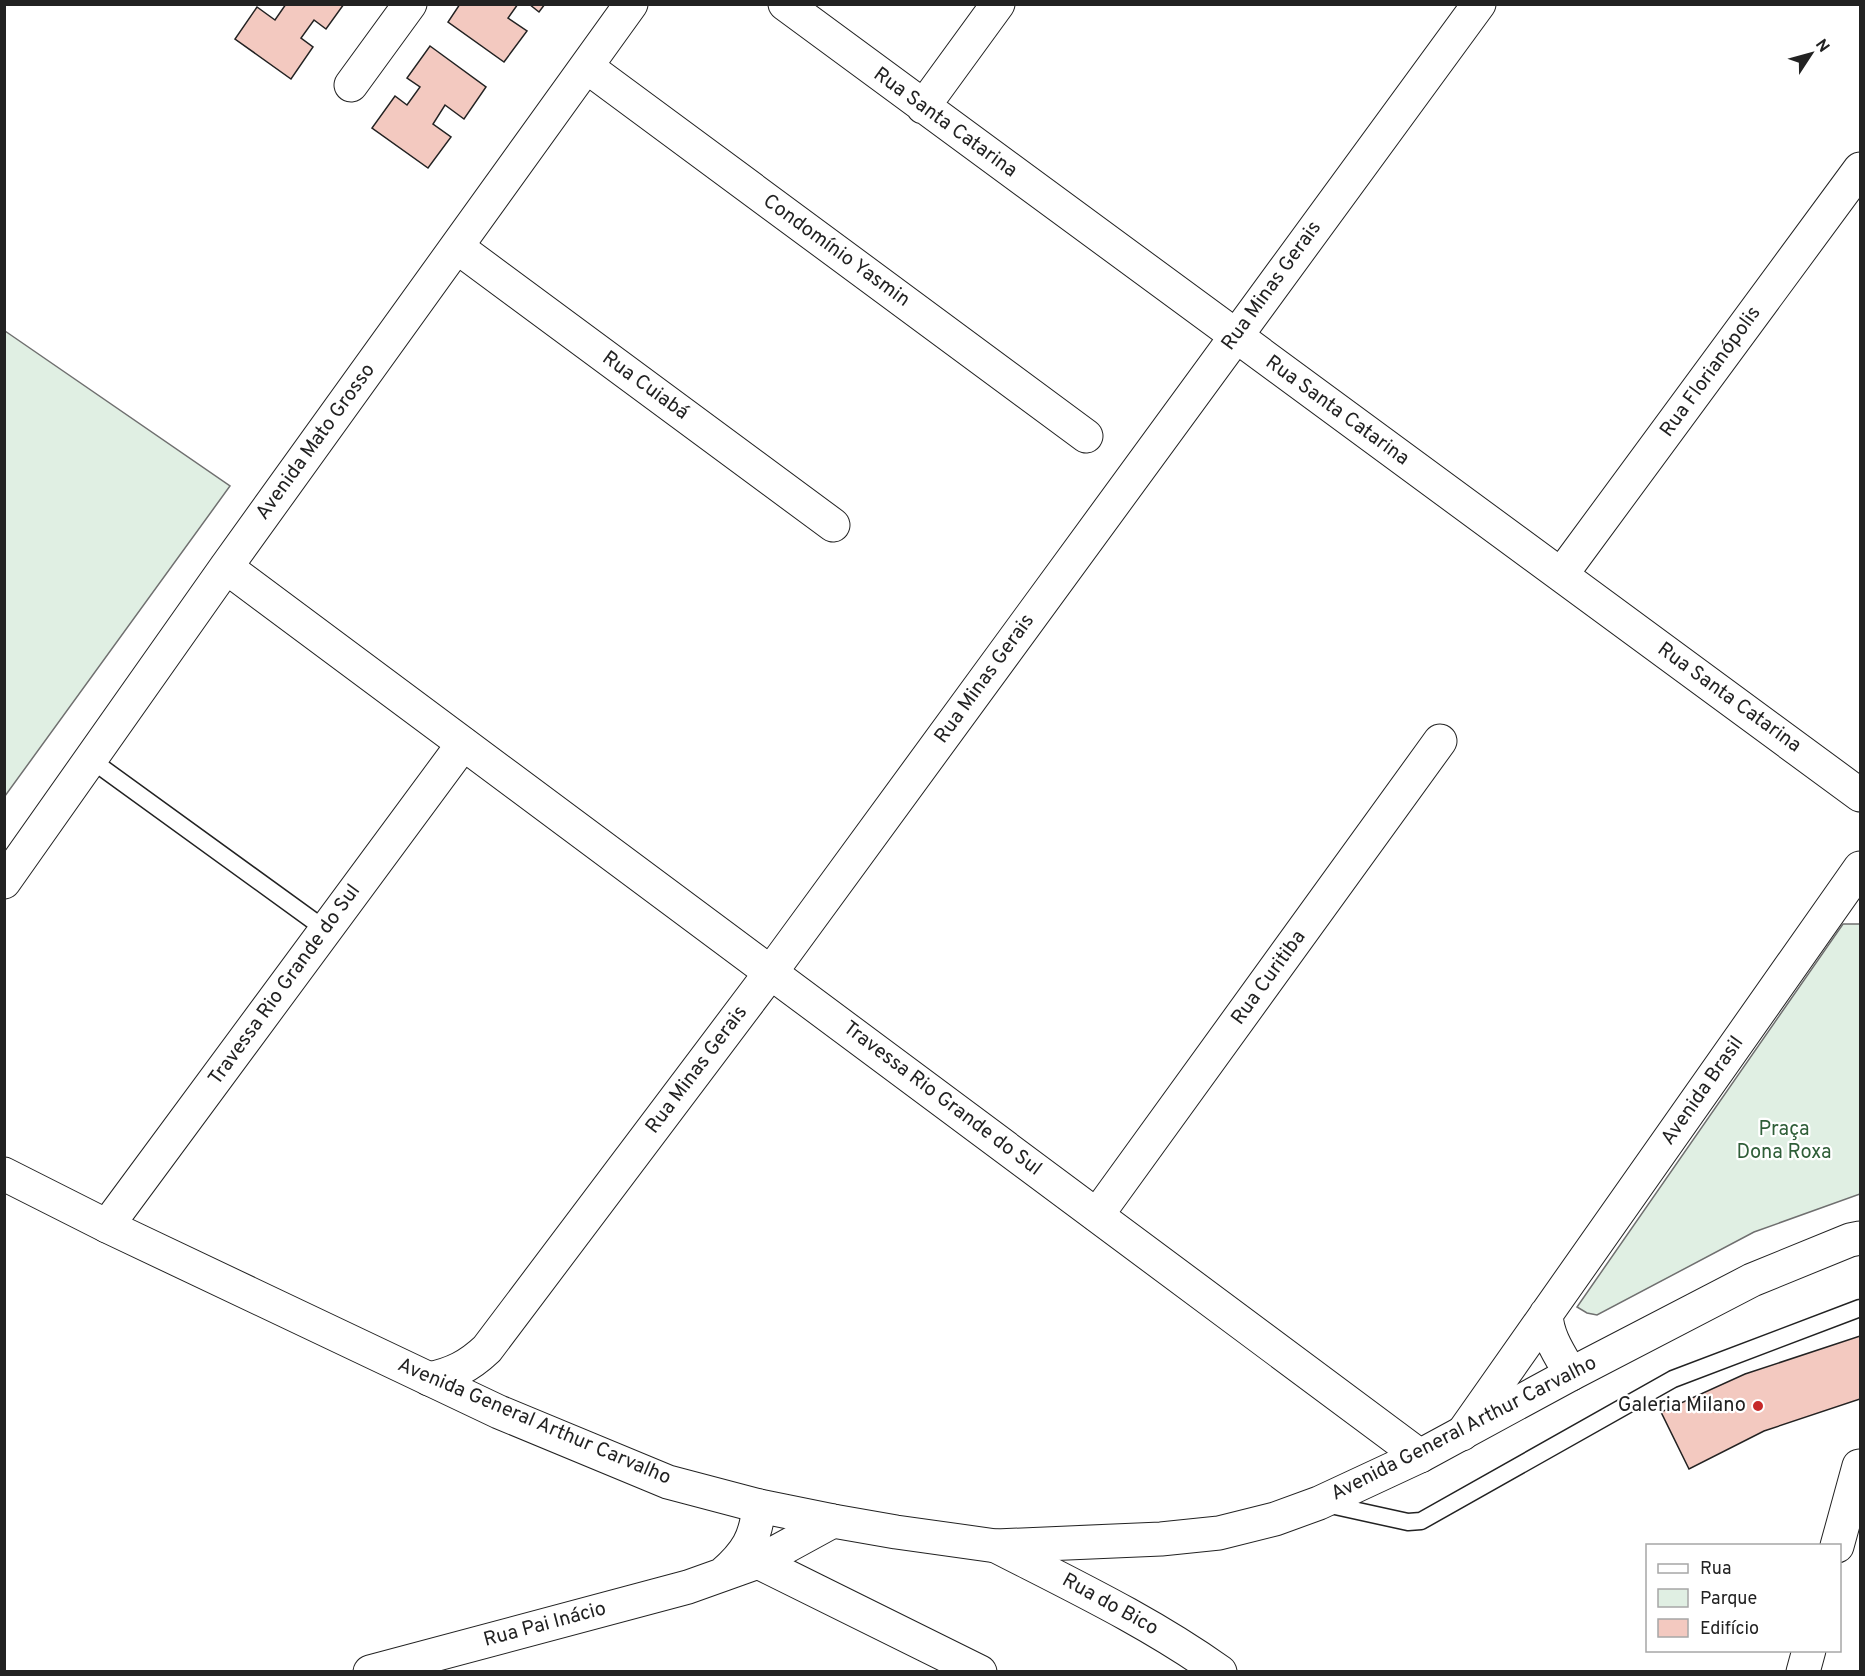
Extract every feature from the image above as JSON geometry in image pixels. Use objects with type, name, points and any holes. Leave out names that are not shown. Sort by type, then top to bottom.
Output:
[{"type":"street","points":[[351,86],[410,4]]},
{"type":"street","name":"Avenida Mato Grosso","points":[[4,882],[226,567],[631,4]]},
{"type":"street","name":"Rua Santa Catarina","points":[[784,4],[1860,795]]},
{"type":"street","points":[[923,107],[998,4]]},
{"type":"street","name":"Rua Minas Gerais","points":[[429,1379],[460,1370],[487,1349],[771,972],[1479,4]]},
{"type":"street","name":"Condomínio Yasmin","points":[[586,66],[1086,436]]},
{"type":"street","name":"Rua Florianópolis","points":[[1561,575],[1860,169]]},
{"type":"street","name":"Rua Cuiabá","points":[[456,247],[833,525]]},
{"type":"street","name":"Travessa Rio Grande do Sul","points":[[226,567],[1420,1456]]},
{"type":"street","name":"Rua Curitiba","points":[[1097,1215],[1440,741]]},
{"type":"street","name":"Travessa Rio Grande do Sul","points":[[107,1226],[463,744]]},
{"type":"street","name":"Avenida Brasil","points":[[1462,1434],[1857,880]]},
{"type":"street","name":"Avenida General Arthur Carvalho","points":[[4,1174],[107,1226],[500,1412],[668,1482],[759,1506],[833,1521],[996,1546],[1219,1533],[1275,1519],[1319,1503],[1420,1456],[1752,1280],[1860,1238]]},
{"type":"street","points":[[1546,1314],[1546,1328],[1571,1374]]},
{"type":"street","name":"Rua Minas Gerais","points":[[487,1349],[482,1366],[483,1383],[488,1399],[500,1412]]},
{"type":"street","points":[[1837,1544],[1859,1466]]},
{"type":"street","name":"Rua Pai Inácio","points":[[720,1577],[738,1561],[749,1546],[757,1525],[759,1506]]},
{"type":"street","name":"Rua Pai Inácio","points":[[370,1671],[665,1594],[720,1577],[758,1562],[833,1521]]},
{"type":"street","name":"Rua do Bico","points":[[996,1546],[1126,1612],[1220,1671]]},
{"type":"street","points":[[758,1562],[980,1671]]},
{"type":"street","points":[[1803,1671],[1808,1652]]},
{"type":"lane","points":[[90,759],[326,930]]},
{"type":"lane","points":[[1319,1503],[1408,1522],[1421,1521],[1673,1379],[1860,1308]]},
{"type":"green space","points":[[5,331],[230,486],[5,796]]},
{"type":"green space","name":"Praça Dona Roxa","points":[[1843,924],[1860,924],[1860,1194],[1754,1232],[1597,1315],[1587,1313],[1577,1307]]},
{"type":"building","points":[[286,4],[344,4],[326,29],[314,20],[301,38],[313,47],[291,79],[235,39],[257,7],[275,20]]},
{"type":"building","points":[[460,4],[518,4],[508,18],[527,31],[504,62],[448,22]]},
{"type":"building","points":[[529,4],[545,4],[539,12]]},
{"type":"building","points":[[430,46],[486,87],[464,119],[445,105],[433,124],[451,137],[428,168],[372,128],[395,96],[407,105],[420,87],[407,78]]},
{"type":"building","name":"Galeria Milano","points":[[1860,1336],[1860,1399],[1764,1431],[1689,1469],[1661,1412],[1745,1374]]},
{"type":"place","name":"Galeria Milano","points":[[1758,1406]]}]
